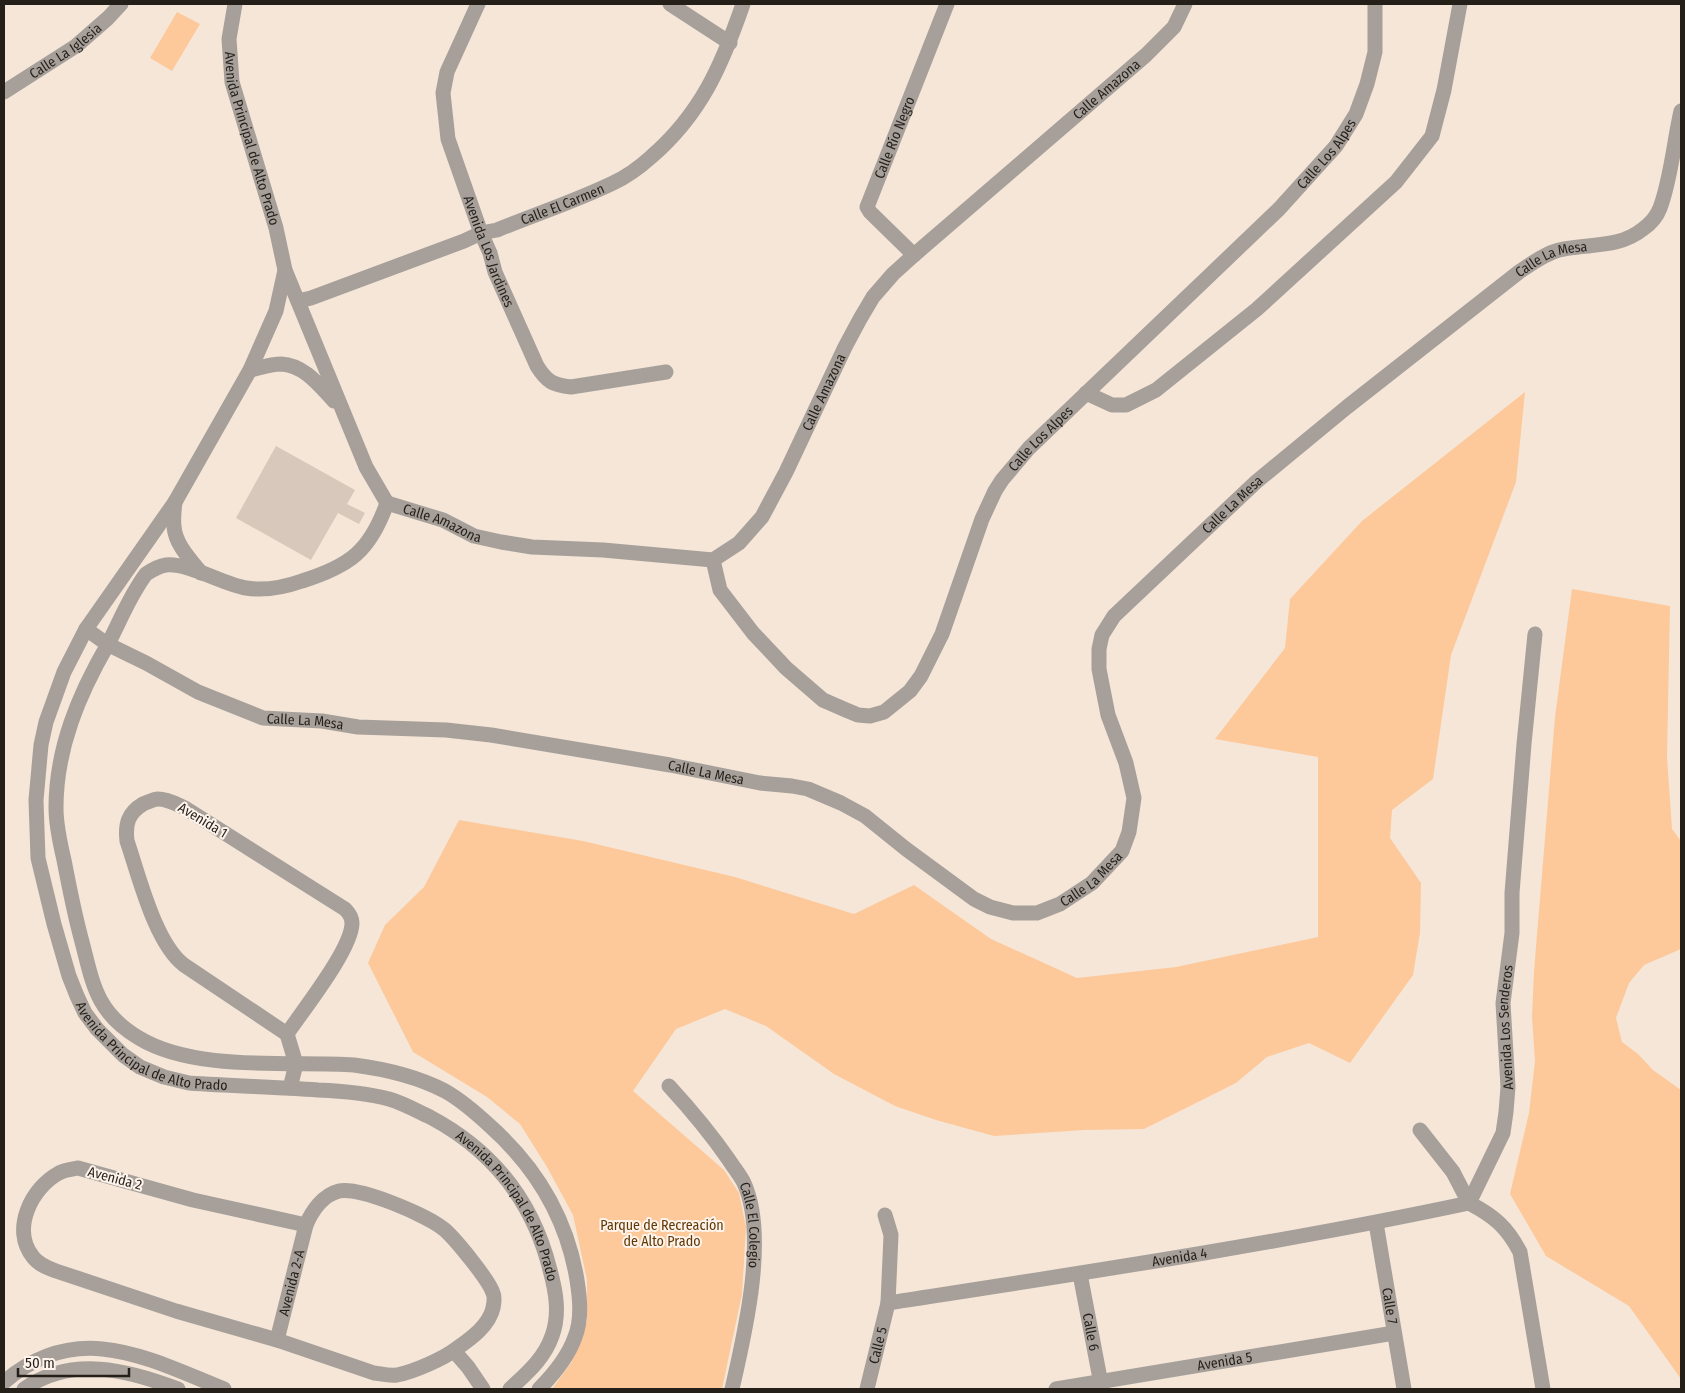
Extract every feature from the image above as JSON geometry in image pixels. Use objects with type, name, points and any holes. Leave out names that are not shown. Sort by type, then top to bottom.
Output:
[{"type":"street","name":"Calle La Iglesia","points":[[4,92],[76,46],[121,4]]},
{"type":"street","name":"Avenida Principal de Alto Prado","points":[[235,4],[228,39],[232,82],[276,228],[285,270],[366,467],[387,503],[377,530],[343,566],[287,586],[262,589],[247,588],[173,565],[165,565],[146,574],[81,695],[63,745],[56,808],[72,904],[99,1000],[110,1016],[140,1039],[162,1049],[195,1058],[224,1061],[373,1067],[424,1082],[465,1104],[519,1154],[547,1193],[568,1241],[575,1266],[580,1311],[576,1336],[567,1354],[553,1375],[539,1389]]},
{"type":"street","name":"Avenida Los Jardines","points":[[478,4],[447,72],[443,93],[448,138],[481,233],[490,253],[495,272],[537,366],[545,378],[557,386],[571,387],[666,372]]},
{"type":"street","points":[[670,4],[730,43]]},
{"type":"street","name":"Calle El Carmen","points":[[298,301],[311,298],[481,233],[497,230],[614,183],[642,165],[670,140],[688,119],[704,94],[730,43],[744,4]]},
{"type":"street","name":"Calle Río Negro","points":[[914,255],[867,207],[947,4]]},
{"type":"street","name":"Calle Amazona","points":[[387,503],[442,520],[474,536],[501,542],[532,547],[603,550],[713,560],[739,543],[762,517],[860,319],[873,297],[893,274],[914,255],[1109,89],[1146,55],[1174,27],[1185,4]]},
{"type":"street","name":"Calle Los Alpes","points":[[713,560],[720,590],[753,632],[786,668],[823,700],[858,715],[870,716],[884,712],[910,691],[921,676],[942,634],[982,519],[1002,480],[1029,448],[1279,209],[1336,146],[1356,114],[1376,52],[1375,4]]},
{"type":"street","points":[[1086,393],[1112,404],[1126,405],[1156,390],[1257,309],[1396,182],[1432,136],[1444,90],[1460,4]]},
{"type":"street","name":"Calle La Mesa","points":[[86,629],[107,644],[198,692],[263,718],[322,721],[358,727],[446,730],[491,735],[670,764],[760,784],[808,789],[865,816],[906,850],[974,899],[990,908],[1013,913],[1037,914],[1060,904],[1092,883],[1122,851],[1129,832],[1134,798],[1126,764],[1108,714],[1099,670],[1099,649],[1102,635],[1114,616],[1256,482],[1347,407],[1519,272],[1543,257],[1559,250],[1622,242],[1636,235],[1648,225],[1659,211],[1666,189],[1681,111]]},
{"type":"street","name":"Avenida Principal de Alto Prado","points":[[285,270],[276,311],[250,370],[174,502],[86,629],[64,672],[46,722],[41,745],[36,800],[38,858],[69,976],[85,1013],[97,1029],[123,1055],[140,1067],[164,1077],[189,1083],[352,1092],[390,1100],[422,1113],[450,1128],[478,1148],[504,1174],[526,1208],[542,1242],[556,1293],[556,1323],[545,1351],[537,1363],[510,1389]]},
{"type":"street","name":"Avenida Principal de Alto Prado","points":[[250,370],[280,364],[293,366],[309,376],[340,407]]},
{"type":"street","name":"Avenida Principal de Alto Prado","points":[[174,502],[174,528],[177,538],[181,547],[201,573]]},
{"type":"street","name":"Avenida Los Senderos","points":[[1469,1203],[1503,1133],[1506,1112],[1508,1087],[1503,1003],[1512,933],[1512,893],[1535,634]]},
{"type":"street","name":"Avenida 1","points":[[157,798],[168,800],[185,808],[345,909],[350,914],[352,924],[340,958],[287,1034],[184,965],[175,958],[168,948],[156,924],[127,841],[125,830],[128,819],[135,810],[146,802],[157,798]]},
{"type":"street","points":[[287,1034],[296,1064],[290,1088]]},
{"type":"street","name":"Calle El Colegio","points":[[670,1086],[708,1131],[743,1180],[752,1210],[754,1244],[746,1326],[732,1389]]},
{"type":"street","points":[[1420,1130],[1453,1172],[1469,1203],[1499,1221],[1512,1236],[1520,1252],[1543,1389]]},
{"type":"street","name":"Avenida 2","points":[[78,1168],[193,1200],[306,1225],[311,1214],[321,1202],[340,1191],[350,1191],[374,1197],[425,1217],[445,1230],[488,1281],[494,1294],[493,1308],[488,1320],[476,1333],[454,1351],[412,1370],[398,1374],[374,1373],[277,1340],[176,1311],[43,1266],[34,1258],[26,1246],[23,1230],[25,1214],[32,1199],[45,1184],[60,1172],[78,1168]]},
{"type":"street","name":"Avenida 4","points":[[888,1303],[1080,1274],[1376,1223],[1469,1203]]},
{"type":"street","name":"Calle 5","points":[[867,1389],[888,1303],[891,1235],[886,1215]]},
{"type":"street","name":"Calle 7","points":[[1376,1223],[1404,1389]]},
{"type":"street","name":"Avenida 2-A","points":[[277,1340],[306,1225]]},
{"type":"street","name":"Calle 6","points":[[1080,1274],[1102,1386]]},
{"type":"street","name":"Avenida 5","points":[[1056,1389],[1102,1386],[1394,1333]]},
{"type":"street","points":[[4,1382],[20,1368],[52,1354],[76,1349],[104,1348],[148,1358],[224,1389]]},
{"type":"street","points":[[454,1351],[483,1389]]},
{"type":"street","points":[[24,1389],[32,1383],[61,1372],[88,1368],[101,1368],[130,1373],[178,1389]]},
{"type":"green space","points":[[177,12],[200,24],[172,71],[150,58]]},
{"type":"green space","name":"Parque de Recreación de Alto Prado","points":[[1525,392],[1516,482],[1451,655],[1433,779],[1392,810],[1390,838],[1421,883],[1420,933],[1413,975],[1350,1063],[1309,1043],[1267,1057],[1236,1083],[1144,1129],[1084,1130],[994,1136],[936,1120],[895,1106],[834,1074],[766,1026],[725,1009],[676,1029],[633,1091],[724,1170],[739,1193],[746,1227],[742,1294],[722,1389],[552,1389],[571,1363],[587,1321],[587,1280],[573,1215],[547,1167],[520,1124],[487,1097],[413,1052],[368,963],[385,925],[424,887],[459,820],[583,841],[735,877],[854,914],[914,885],[991,939],[1077,978],[1176,967],[1318,937],[1318,757],[1215,739],[1285,648],[1290,599],[1362,521]]},
{"type":"green space","points":[[1572,589],[1670,606],[1667,757],[1672,829],[1681,841],[1681,949],[1644,965],[1629,983],[1616,1018],[1622,1042],[1638,1054],[1653,1070],[1681,1090],[1681,1379],[1629,1306],[1546,1256],[1510,1194],[1529,1113],[1535,1061],[1532,1017],[1534,971],[1555,717]]},
{"type":"building","points":[[276,446],[355,490],[347,504],[365,513],[359,524],[338,513],[311,560],[236,518]]}]
